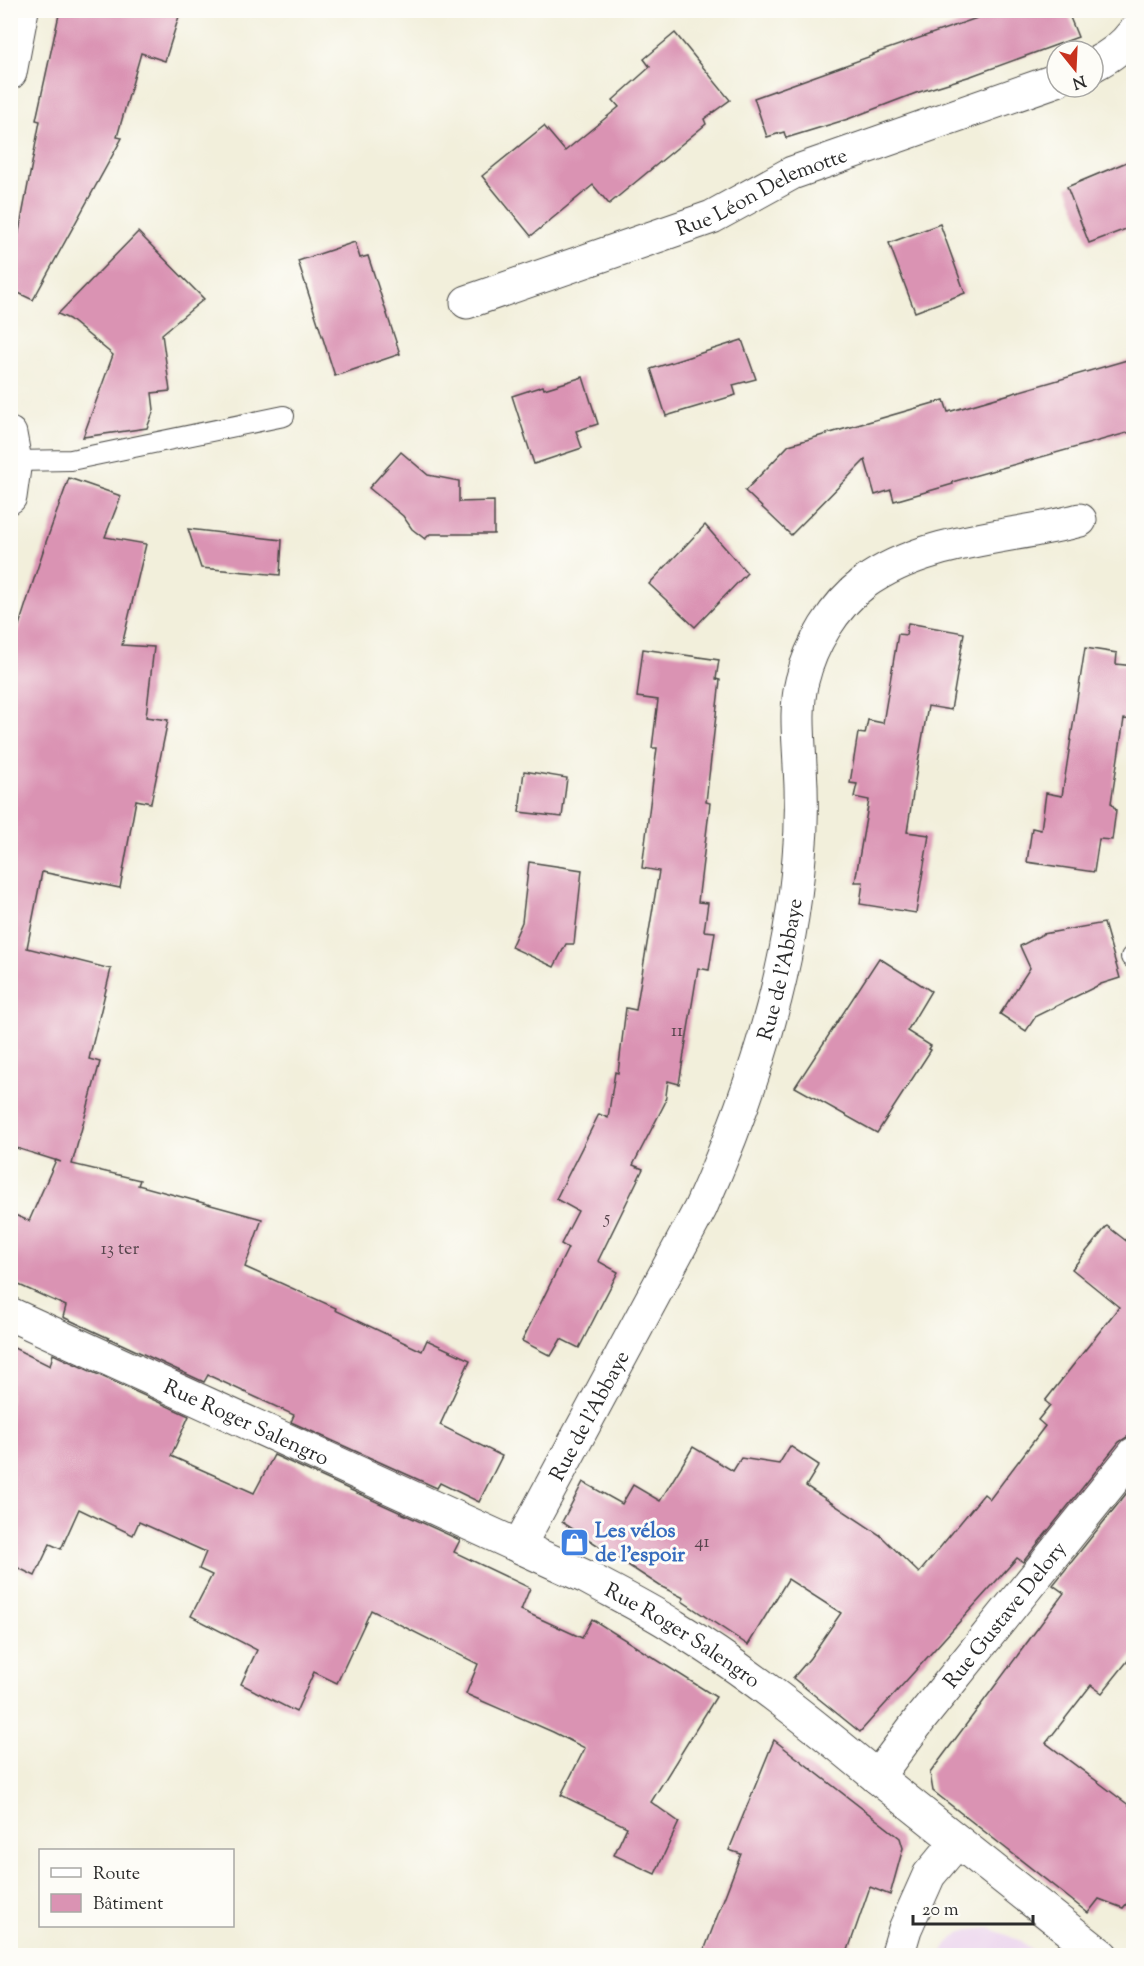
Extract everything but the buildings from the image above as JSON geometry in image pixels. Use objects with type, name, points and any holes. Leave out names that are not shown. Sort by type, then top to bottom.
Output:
[{"type":"street","points":[[10,73],[22,10]]},
{"type":"street","points":[[1105,59],[1125,44],[1134,32]]},
{"type":"street","name":"Rue Léon Delemotte","points":[[467,302],[712,217],[792,172],[1045,84]]},
{"type":"street","points":[[10,497],[13,447]]},
{"type":"street","name":"Rue de l'Abbaye","points":[[519,1546],[700,1209],[728,1142],[754,1069],[774,999],[795,891],[802,813],[799,695],[809,658],[817,642],[828,622],[849,597],[870,579],[900,564],[947,546],[1047,529],[1080,520]]},
{"type":"street","name":"Rue Roger Salengro","points":[[10,1314],[586,1577],[676,1627],[792,1708],[1102,1956]]},
{"type":"street","name":"Rue Gustave Delory","points":[[878,1777],[921,1718],[1134,1454]]},
{"type":"street","points":[[897,1956],[904,1929],[929,1875],[957,1842]]},
{"type":"lane","points":[[13,447],[71,460],[284,416]]},
{"type":"shaded area","points":[[989,1928],[1021,1941],[1039,1955],[941,1955],[949,1942],[962,1931]]},
{"type":"place","name":"Les vélos de l'espoir","points":[[574,1542]]}]
